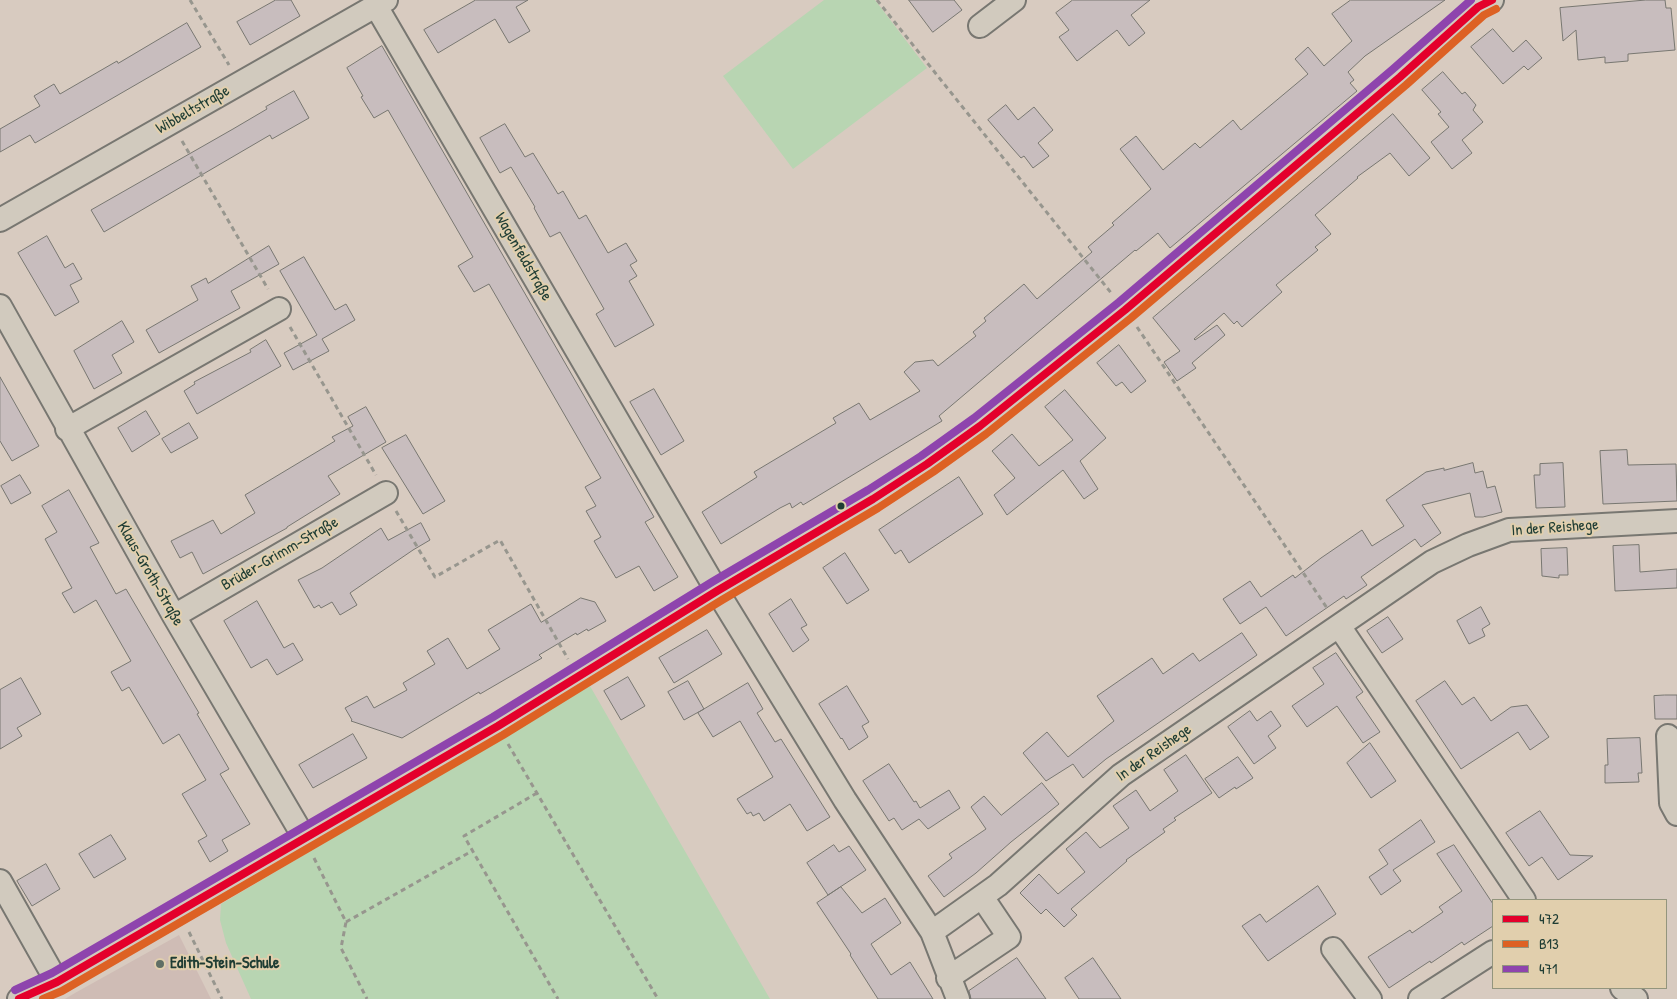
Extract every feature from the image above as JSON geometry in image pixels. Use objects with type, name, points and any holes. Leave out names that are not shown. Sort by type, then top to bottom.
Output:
[{"type":"street","points":[[980,26],[1014,0]]},
{"type":"street","points":[[19,999],[57,982],[498,726],[718,591],[874,499],[927,464],[980,426],[1124,310],[1400,77],[1478,7],[1492,0]]},
{"type":"street","name":"Wibbeltstraße","points":[[0,220],[381,3]]},
{"type":"street","name":"Wagenfeldstraße","points":[[381,3],[718,591],[845,800],[932,932],[948,978],[958,999]]},
{"type":"street","name":"Klaus-Groth-Straße","points":[[0,306],[67,429],[174,616],[305,839]]},
{"type":"street","points":[[67,429],[279,309]]},
{"type":"street","name":"Brüder-Grimm-Straße","points":[[174,616],[386,493]]},
{"type":"street","name":"In der Reishege","points":[[932,932],[998,885],[1121,775],[1432,562],[1468,545],[1509,530],[1677,521]]},
{"type":"street","points":[[1339,626],[1523,899]]},
{"type":"street","points":[[1668,736],[1671,802],[1677,814]]},
{"type":"street","points":[[0,881],[57,982]]},
{"type":"street","points":[[948,978],[1009,937],[982,896]]},
{"type":"street","points":[[1333,949],[1370,999]]},
{"type":"street","points":[[1420,999],[1492,953]]},
{"type":"street","points":[[1623,989],[1636,999]]},
{"type":"path","points":[[190,0],[240,83]]},
{"type":"path","points":[[877,0],[1124,310],[1339,626]]},
{"type":"path","points":[[171,122],[435,577],[500,540],[578,677]]},
{"type":"path","points":[[498,726],[658,999]]},
{"type":"path","points":[[537,793],[464,836],[558,999]]},
{"type":"path","points":[[305,839],[346,922],[341,948],[367,999]]},
{"type":"path","points":[[346,922],[472,850]]},
{"type":"path","points":[[179,912],[222,999]]},
{"type":"shaded area","name":"Edith-Stein-Schule","points":[[179,935],[211,999],[65,999],[75,993]]},
{"type":"green space","points":[[824,0],[875,0],[927,68],[793,169],[723,76]]},
{"type":"green space","points":[[590,686],[770,999],[251,999],[226,943],[220,920],[221,904]]},
{"type":"building","points":[[276,0],[291,0],[300,16],[250,45],[237,22]]},
{"type":"building","points":[[476,0],[528,0],[516,7],[530,31],[509,43],[495,19],[438,53],[424,30]]},
{"type":"building","points":[[909,0],[954,0],[962,10],[933,32]]},
{"type":"building","points":[[1073,0],[1150,0],[1131,15],[1145,33],[1129,46],[1117,30],[1077,61],[1059,37],[1069,30],[1056,13]]},
{"type":"building","points":[[1351,0],[1445,0],[1365,56],[1348,72],[1354,80],[1350,83],[1357,91],[1170,248],[1158,233],[1135,250],[939,416],[942,421],[803,505],[801,502],[792,508],[790,503],[721,544],[702,512],[757,477],[754,472],[836,423],[833,418],[859,403],[870,420],[920,391],[904,372],[915,362],[933,360],[938,366],[976,336],[973,332],[986,321],[984,318],[1024,284],[1037,299],[1092,252],[1088,247],[1151,189],[1120,149],[1136,136],[1163,170],[1195,143],[1200,148],[1233,120],[1241,130],[1308,74],[1295,59],[1308,47],[1324,66],[1352,41],[1332,14]]},
{"type":"building","points":[[1665,0],[1666,8],[1671,8],[1675,50],[1628,54],[1628,61],[1605,63],[1605,57],[1578,60],[1576,30],[1563,41],[1560,8]]},
{"type":"building","points":[[187,23],[201,47],[35,143],[30,135],[0,152],[0,129],[40,106],[34,96],[54,84],[60,94]]},
{"type":"building","points":[[1493,29],[1513,52],[1526,40],[1542,58],[1528,70],[1524,66],[1503,84],[1471,47]]},
{"type":"building","points":[[382,46],[654,517],[645,522],[678,577],[654,591],[639,566],[616,578],[598,548],[594,541],[601,537],[586,511],[596,506],[585,487],[601,478],[489,284],[474,292],[458,266],[473,257],[388,110],[374,118],[361,97],[363,96],[347,68]]},
{"type":"building","points":[[1443,72],[1462,94],[1465,92],[1476,105],[1473,110],[1483,122],[1462,140],[1472,153],[1452,169],[1431,142],[1449,127],[1438,114],[1441,112],[1422,90]]},
{"type":"building","points":[[294,91],[309,118],[272,139],[270,135],[104,232],[91,210],[233,129]]},
{"type":"building","points":[[1006,105],[1018,120],[1034,107],[1053,130],[1038,143],[1049,156],[1033,168],[1024,156],[1021,158],[988,120]]},
{"type":"building","points":[[1393,114],[1430,158],[1409,176],[1390,153],[1357,177],[1315,215],[1331,234],[1315,247],[1318,250],[1276,285],[1282,292],[1242,327],[1237,321],[1234,324],[1224,313],[1194,339],[1217,325],[1225,335],[1192,363],[1196,368],[1177,381],[1164,362],[1180,351],[1153,318]]},
{"type":"building","points":[[505,124],[525,157],[533,153],[558,194],[563,191],[579,219],[586,215],[608,253],[626,243],[637,261],[630,265],[637,276],[629,281],[654,325],[615,347],[596,314],[604,309],[560,232],[550,237],[511,167],[500,173],[480,138]]},
{"type":"building","points":[[47,236],[65,268],[73,263],[82,279],[70,285],[79,302],[55,316],[18,253]]},
{"type":"building","points":[[269,246],[279,264],[231,291],[240,308],[159,353],[146,330],[198,300],[191,286],[206,278],[208,283]]},
{"type":"building","points":[[304,257],[335,310],[346,304],[355,320],[322,339],[329,351],[293,370],[284,353],[317,335],[280,271]]},
{"type":"building","points":[[122,321],[134,342],[112,355],[122,373],[94,389],[74,351]]},
{"type":"building","points":[[266,340],[281,366],[197,414],[184,391],[195,384],[194,382],[251,352],[250,350]]},
{"type":"building","points":[[1119,345],[1146,381],[1131,393],[1122,382],[1116,386],[1097,363]]},
{"type":"building","points":[[0,377],[39,446],[12,461],[0,441]]},
{"type":"building","points":[[654,389],[684,441],[661,455],[630,402]]},
{"type":"building","points":[[1065,390],[1106,438],[1080,461],[1098,489],[1084,499],[1063,470],[1007,515],[994,495],[1015,478],[992,451],[1012,434],[1039,466],[1073,440],[1045,407]]},
{"type":"building","points":[[366,407],[386,442],[328,476],[340,494],[287,528],[203,574],[192,552],[180,558],[171,541],[213,520],[221,534],[255,513],[245,495],[335,441],[332,437],[353,426],[348,417]]},
{"type":"building","points":[[146,411],[160,434],[132,452],[118,428]]},
{"type":"building","points":[[189,423],[198,438],[171,453],[162,439]]},
{"type":"building","points":[[406,435],[445,501],[423,514],[382,448]]},
{"type":"building","points":[[1627,450],[1628,465],[1676,464],[1677,501],[1603,504],[1600,451]]},
{"type":"building","points":[[1473,463],[1475,473],[1483,471],[1487,488],[1495,486],[1502,512],[1475,517],[1470,493],[1422,505],[1441,533],[1421,547],[1415,539],[1361,577],[1367,585],[1346,599],[1344,596],[1286,636],[1266,607],[1240,624],[1223,599],[1250,581],[1261,597],[1293,575],[1295,578],[1362,530],[1372,546],[1404,526],[1386,500],[1426,472]]},
{"type":"building","points":[[1563,463],[1565,507],[1536,508],[1534,475],[1540,475],[1540,464]]},
{"type":"building","points":[[20,475],[31,493],[11,504],[1,486]]},
{"type":"building","points":[[959,477],[983,514],[909,563],[901,550],[895,554],[879,530]]},
{"type":"building","points":[[69,490],[99,543],[90,547],[116,594],[126,589],[199,713],[197,714],[229,769],[220,774],[250,824],[222,840],[228,851],[210,862],[198,841],[207,836],[182,794],[206,780],[179,734],[163,744],[129,687],[122,691],[111,672],[131,661],[96,600],[74,613],[62,593],[72,588],[45,539],[57,532],[42,506]]},
{"type":"building","points":[[421,523],[430,540],[350,593],[357,605],[340,615],[332,602],[321,608],[319,605],[314,608],[298,580],[322,568],[381,528],[388,540]]},
{"type":"building","points":[[1639,545],[1640,572],[1677,569],[1677,588],[1615,591],[1613,546]]},
{"type":"building","points":[[1567,548],[1568,575],[1559,575],[1559,578],[1542,576],[1541,549]]},
{"type":"building","points":[[845,553],[869,590],[847,604],[823,568]]},
{"type":"building","points":[[581,598],[595,602],[606,621],[588,631],[587,629],[577,635],[576,633],[539,655],[542,658],[480,694],[479,692],[402,738],[351,721],[345,708],[367,696],[374,708],[407,690],[403,683],[435,664],[427,651],[448,638],[467,669],[500,649],[488,630],[531,604],[541,622]]},
{"type":"building","points":[[791,599],[807,625],[801,628],[809,640],[793,652],[769,614]]},
{"type":"building","points":[[257,601],[284,648],[293,643],[303,660],[277,675],[267,659],[251,668],[224,621]]},
{"type":"building","points":[[1481,607],[1490,624],[1482,629],[1485,636],[1469,644],[1457,621]]},
{"type":"building","points":[[1388,617],[1403,639],[1382,653],[1367,631]]},
{"type":"building","points":[[707,630],[722,654],[674,683],[659,658]]},
{"type":"building","points":[[1242,633],[1257,655],[1106,759],[1083,778],[1073,764],[1046,781],[1023,753],[1047,732],[1068,757],[1114,721],[1097,696],[1152,658],[1163,674],[1193,653],[1199,661]]},
{"type":"building","points":[[1336,653],[1363,692],[1356,697],[1380,732],[1363,743],[1337,706],[1307,727],[1292,706],[1324,684],[1313,668]]},
{"type":"building","points":[[628,677],[645,706],[621,720],[604,691]]},
{"type":"building","points":[[21,678],[41,714],[17,728],[22,736],[0,749],[0,690]]},
{"type":"building","points":[[688,681],[704,709],[684,720],[668,692]]},
{"type":"building","points":[[1445,681],[1462,705],[1474,697],[1491,721],[1511,707],[1527,705],[1549,737],[1530,750],[1518,732],[1461,769],[1416,701]]},
{"type":"building","points":[[748,683],[763,709],[757,713],[775,742],[781,739],[830,817],[807,831],[790,804],[764,821],[759,813],[753,816],[751,812],[747,814],[737,799],[773,777],[740,721],[713,737],[698,713]]},
{"type":"building","points":[[847,686],[869,722],[862,726],[868,737],[849,750],[819,704]]},
{"type":"building","points":[[1677,695],[1677,719],[1655,719],[1654,696]]},
{"type":"building","points":[[1250,711],[1257,721],[1271,711],[1281,726],[1268,736],[1276,748],[1254,764],[1228,727]]},
{"type":"building","points":[[353,734],[367,758],[313,788],[299,765]]},
{"type":"building","points":[[1640,738],[1642,773],[1638,773],[1639,782],[1605,783],[1605,765],[1608,765],[1607,739]]},
{"type":"building","points":[[1370,743],[1396,781],[1371,798],[1347,763]]},
{"type":"building","points":[[1186,755],[1212,793],[1174,818],[1176,820],[1163,829],[1165,832],[1126,860],[1071,909],[1077,915],[1064,927],[1046,909],[1041,914],[1020,893],[1039,874],[1058,894],[1085,872],[1066,849],[1086,832],[1100,848],[1129,828],[1113,806],[1136,790],[1150,811],[1178,791],[1164,770]]},
{"type":"building","points":[[1238,757],[1253,778],[1219,798],[1205,779]]},
{"type":"building","points":[[889,764],[920,808],[949,790],[960,808],[928,829],[919,819],[902,830],[894,818],[889,821],[863,781]]},
{"type":"building","points":[[1042,783],[1059,804],[944,897],[928,876],[952,858],[949,854],[986,829],[971,807],[984,796],[1001,815]]},
{"type":"building","points":[[1540,811],[1570,855],[1593,856],[1558,880],[1542,857],[1529,866],[1506,833]]},
{"type":"building","points":[[1421,820],[1435,842],[1393,870],[1401,881],[1381,895],[1369,877],[1388,864],[1379,850]]},
{"type":"building","points":[[111,835],[126,859],[94,878],[79,854]]},
{"type":"building","points":[[834,845],[839,852],[849,846],[866,870],[828,895],[807,863]]},
{"type":"building","points":[[1454,845],[1492,902],[1492,927],[1464,945],[1462,942],[1431,963],[1430,961],[1389,988],[1368,957],[1410,930],[1412,933],[1443,912],[1439,907],[1462,891],[1437,854]]},
{"type":"building","points":[[46,864],[60,889],[32,906],[17,881]]},
{"type":"building","points":[[1318,886],[1336,914],[1268,961],[1242,926],[1260,914],[1266,922]]},
{"type":"building","points":[[841,887],[862,913],[885,898],[901,923],[871,944],[891,975],[910,962],[933,999],[878,999],[817,903]]},
{"type":"building","points":[[1017,958],[1046,999],[971,999],[969,991]]},
{"type":"building","points":[[1093,958],[1121,999],[1079,999],[1065,978]]},
{"type":"transit line","name":"471","points":[[15,990],[52,973],[493,717],[921,456],[974,418],[1119,302],[1393,69],[1471,0]]},
{"type":"transit line","name":"472","points":[[19,999],[57,982],[498,726],[717,591],[873,499],[927,464],[980,426],[1125,310],[1400,77],[1478,7],[1492,0]]},
{"type":"transit line","name":"B13","points":[[43,999],[62,991],[503,735],[722,600],[878,508],[933,472],[986,434],[1131,318],[1406,85],[1484,15],[1496,9]]},
{"type":"place","name":"Edith-Stein-Schule","points":[[160,964]]}]
